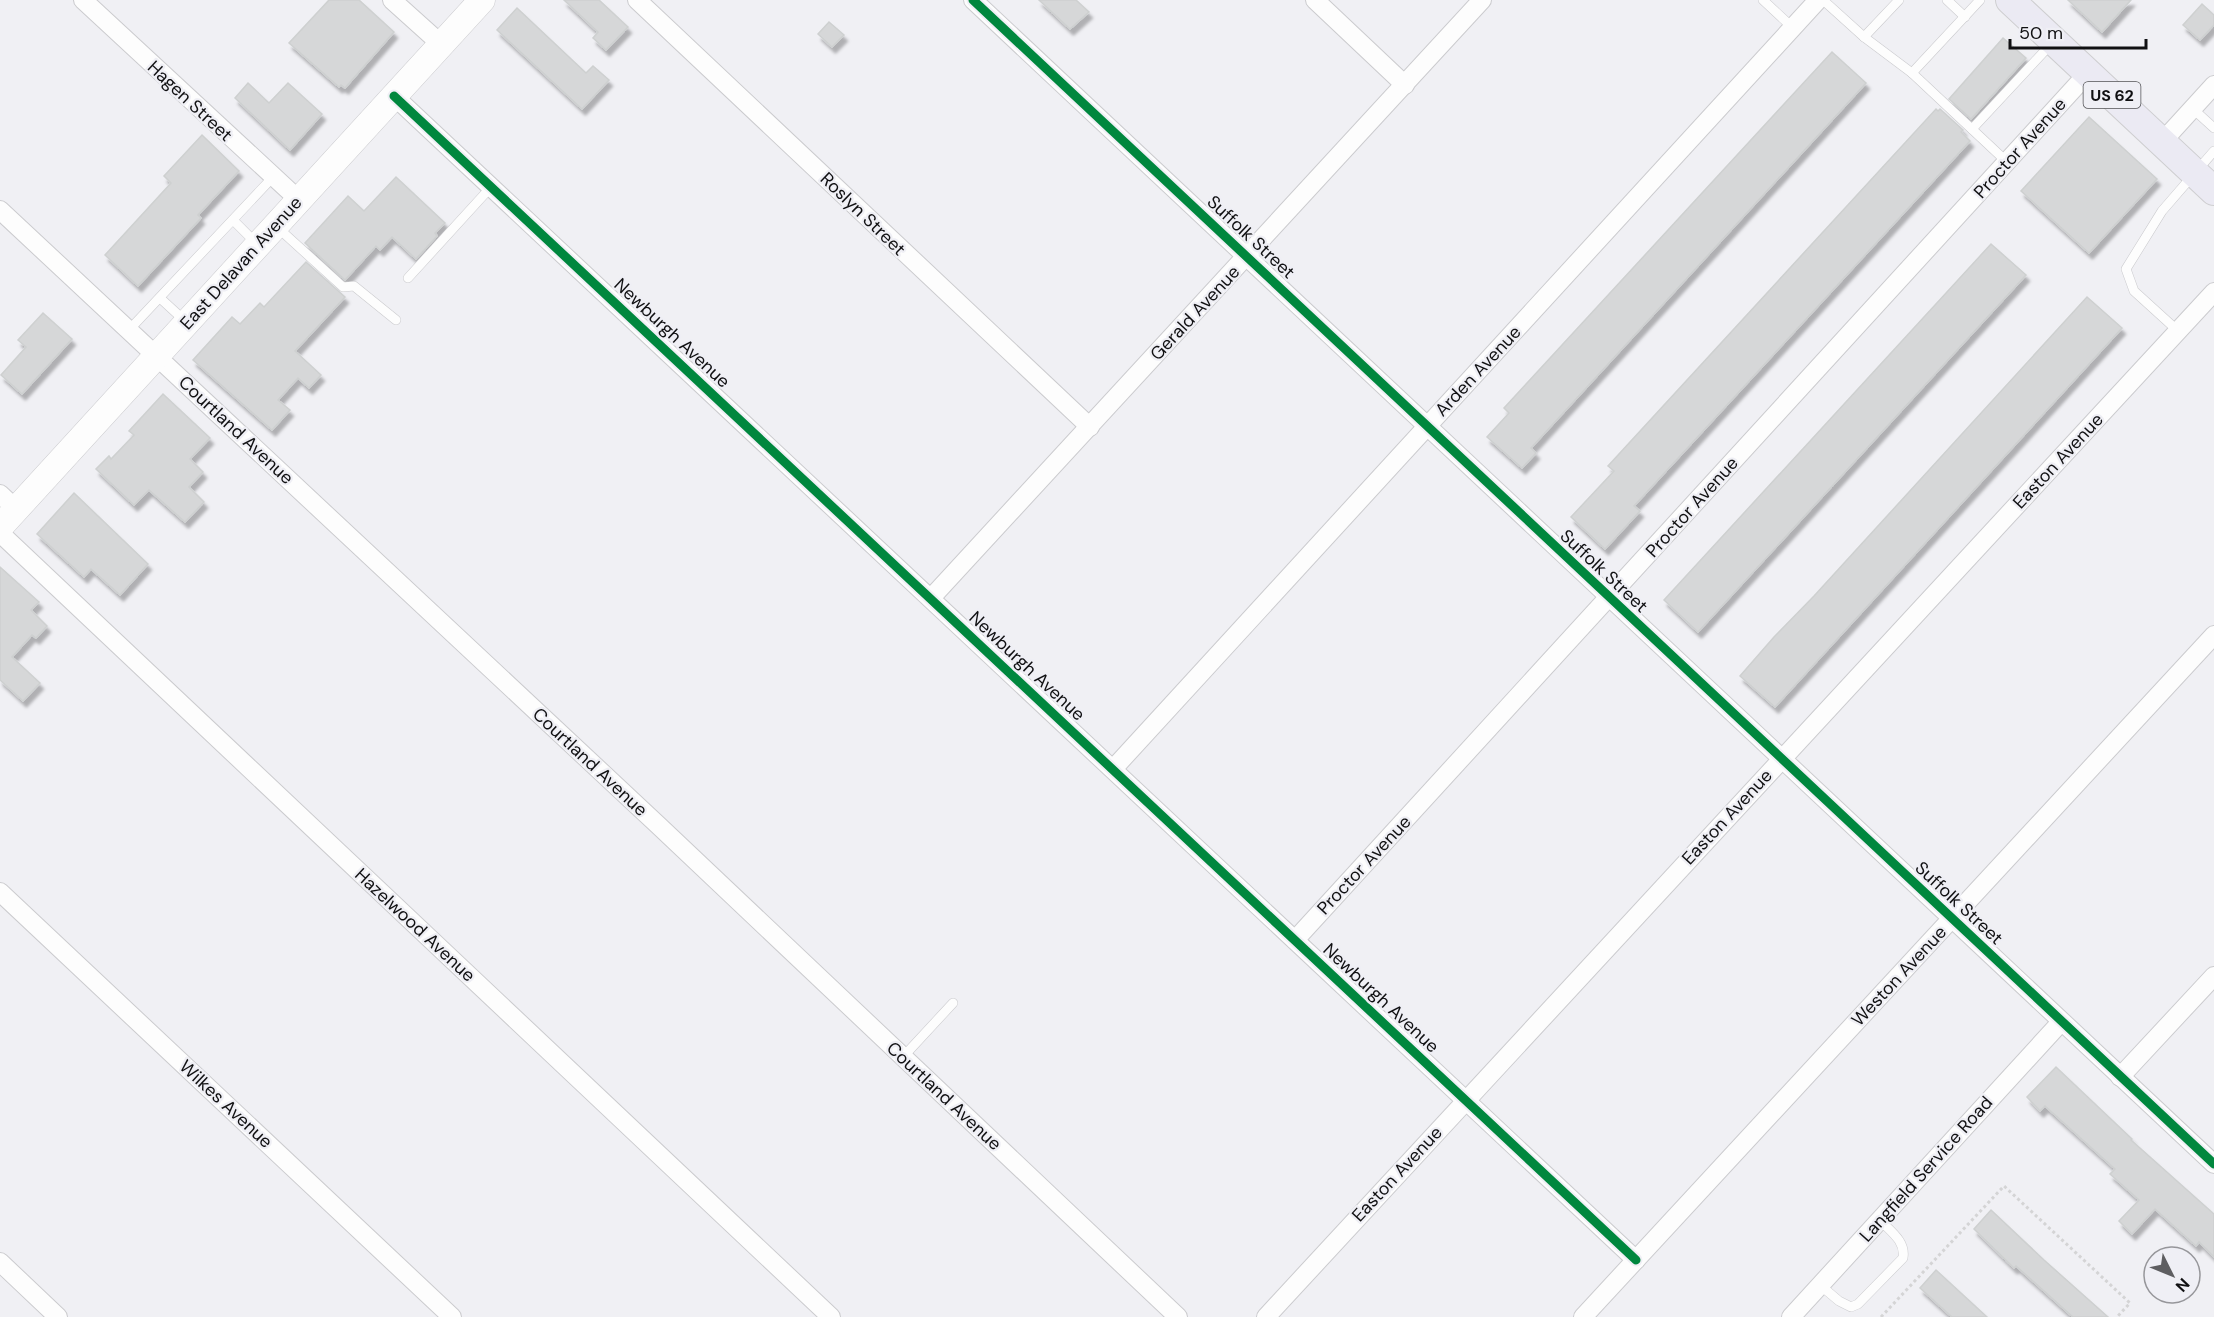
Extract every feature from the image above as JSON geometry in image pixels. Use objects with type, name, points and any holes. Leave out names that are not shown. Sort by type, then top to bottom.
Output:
[{"type":"main road","name":"US 62","points":[[2010,0],[2205,182]]},
{"type":"street","name":"Hagen Street","points":[[83,0],[299,200]]},
{"type":"street","points":[[392,0],[442,45]]},
{"type":"street","name":"East Delavan Avenue","points":[[5,510],[187,322],[482,0]]},
{"type":"street","name":"Roslyn Street","points":[[637,0],[1090,427]]},
{"type":"street","name":"Suffolk Street","points":[[973,0],[2214,1164]]},
{"type":"street","points":[[1315,0],[1405,85]]},
{"type":"street","name":"Gerald Avenue","points":[[932,598],[1482,0]]},
{"type":"street","name":"Arden Avenue","points":[[1113,769],[1820,0]]},
{"type":"street","name":"Proctor Avenue","points":[[1295,940],[2088,73]]},
{"type":"street","points":[[2162,142],[2214,85]]},
{"type":"street","name":"Newburgh Avenue","points":[[394,96],[1636,1260]]},
{"type":"street","name":"Courtland Avenue","points":[[0,210],[1178,1317]]},
{"type":"street","name":"Easton Avenue","points":[[1266,1317],[2214,292]]},
{"type":"street","name":"Hazelwood Avenue","points":[[0,533],[831,1317]]},
{"type":"street","name":"Weston Avenue","points":[[1584,1317],[2214,635]]},
{"type":"street","name":"Wilkes Avenue","points":[[0,891],[452,1317]]},
{"type":"street","points":[[2120,1077],[2214,976]]},
{"type":"street","name":"Langfield Service Road","points":[[1791,1317],[2061,1022]]},
{"type":"street","points":[[0,1262],[58,1317]]},
{"type":"lane","points":[[1763,0],[1793,28]]},
{"type":"lane","points":[[1820,0],[1912,73],[2007,162]]},
{"type":"lane","points":[[1864,37],[1899,0]]},
{"type":"lane","points":[[1947,0],[1965,17]]},
{"type":"lane","points":[[1912,73],[1980,0]]},
{"type":"lane","points":[[1972,129],[2054,41]]},
{"type":"lane","points":[[2192,108],[2214,128]]},
{"type":"lane","points":[[2178,331],[2134,291],[2126,269],[2162,211],[2205,182],[2214,151]]},
{"type":"lane","points":[[129,330],[273,177]]},
{"type":"lane","points":[[408,278],[491,188]]},
{"type":"lane","points":[[232,220],[258,245]]},
{"type":"lane","points":[[275,226],[343,286],[354,286],[396,320]]},
{"type":"lane","points":[[160,298],[187,322]]},
{"type":"lane","points":[[903,1057],[953,1003]]},
{"type":"lane","points":[[1820,1285],[1839,1301],[1851,1307],[1858,1304],[1903,1258],[1904,1250],[1900,1241],[1880,1220]]},
{"type":"path","points":[[1881,1317],[2004,1186],[2130,1303],[2117,1317]]},
{"type":"building","points":[[329,0],[359,0],[394,32],[345,88],[341,85],[339,87],[289,43]]},
{"type":"building","points":[[564,0],[599,0],[628,27],[606,50],[593,38],[598,32]]},
{"type":"building","points":[[1039,0],[1076,0],[1089,12],[1070,29]]},
{"type":"building","points":[[2068,0],[2131,0],[2102,32]]},
{"type":"building","points":[[2202,4],[2214,15],[2214,25],[2200,40],[2183,25]]},
{"type":"building","points":[[517,8],[586,73],[593,66],[609,80],[582,109],[497,30]]},
{"type":"building","points":[[829,22],[844,35],[832,47],[818,34]]},
{"type":"building","points":[[2003,38],[2026,58],[1971,119],[1949,99]]},
{"type":"building","points":[[1832,52],[1866,83],[1531,448],[1536,453],[1522,468],[1487,437],[1509,413],[1504,408]]},
{"type":"building","points":[[248,83],[269,103],[288,83],[322,114],[290,150],[235,98]]},
{"type":"building","points":[[1936,109],[1938,111],[1940,109],[1963,130],[1961,132],[1970,141],[1634,506],[1640,511],[1605,549],[1571,517],[1614,471],[1608,466]]},
{"type":"building","points":[[2089,117],[2157,179],[2089,253],[2021,191]]},
{"type":"building","points":[[202,135],[239,171],[198,215],[201,218],[138,286],[105,255],[171,183],[164,176]]},
{"type":"building","points":[[396,177],[445,223],[435,233],[437,236],[416,259],[392,237],[380,250],[376,246],[345,280],[305,243],[348,196],[364,211]]},
{"type":"building","points":[[1991,244],[2026,275],[1698,632],[1664,600]]},
{"type":"building","points":[[306,262],[345,297],[295,351],[321,375],[309,388],[298,378],[278,400],[290,410],[272,430],[193,360],[232,317],[240,324],[260,303],[264,307]]},
{"type":"building","points":[[2087,297],[2122,328],[1775,707],[1740,676]]},
{"type":"building","points":[[43,313],[72,339],[22,394],[1,375],[26,347],[18,340]]},
{"type":"building","points":[[163,394],[210,438],[190,459],[203,472],[189,487],[204,502],[185,522],[149,490],[134,505],[96,469],[109,456],[111,459],[134,435],[129,431]]},
{"type":"building","points":[[74,493],[148,564],[120,595],[91,569],[84,577],[37,534]]},
{"type":"building","points":[[0,567],[39,602],[31,610],[47,626],[36,638],[32,635],[12,657],[40,683],[23,701],[0,680]]},
{"type":"building","points":[[2056,1067],[2131,1140],[2214,1214],[2214,1257],[2199,1242],[2195,1245],[2155,1209],[2132,1234],[2119,1221],[2139,1200],[2110,1174],[2115,1169],[2045,1106],[2040,1111],[2027,1097]]},
{"type":"building","points":[[1991,1210],[2108,1317],[2073,1317],[2016,1266],[2014,1268],[1974,1229]]},
{"type":"building","points":[[1936,1270],[1987,1317],[1952,1317],[1920,1288]]},
{"type":"cycle path","points":[[973,0],[2214,1164]]},
{"type":"cycle path","points":[[394,96],[1636,1260]]}]
